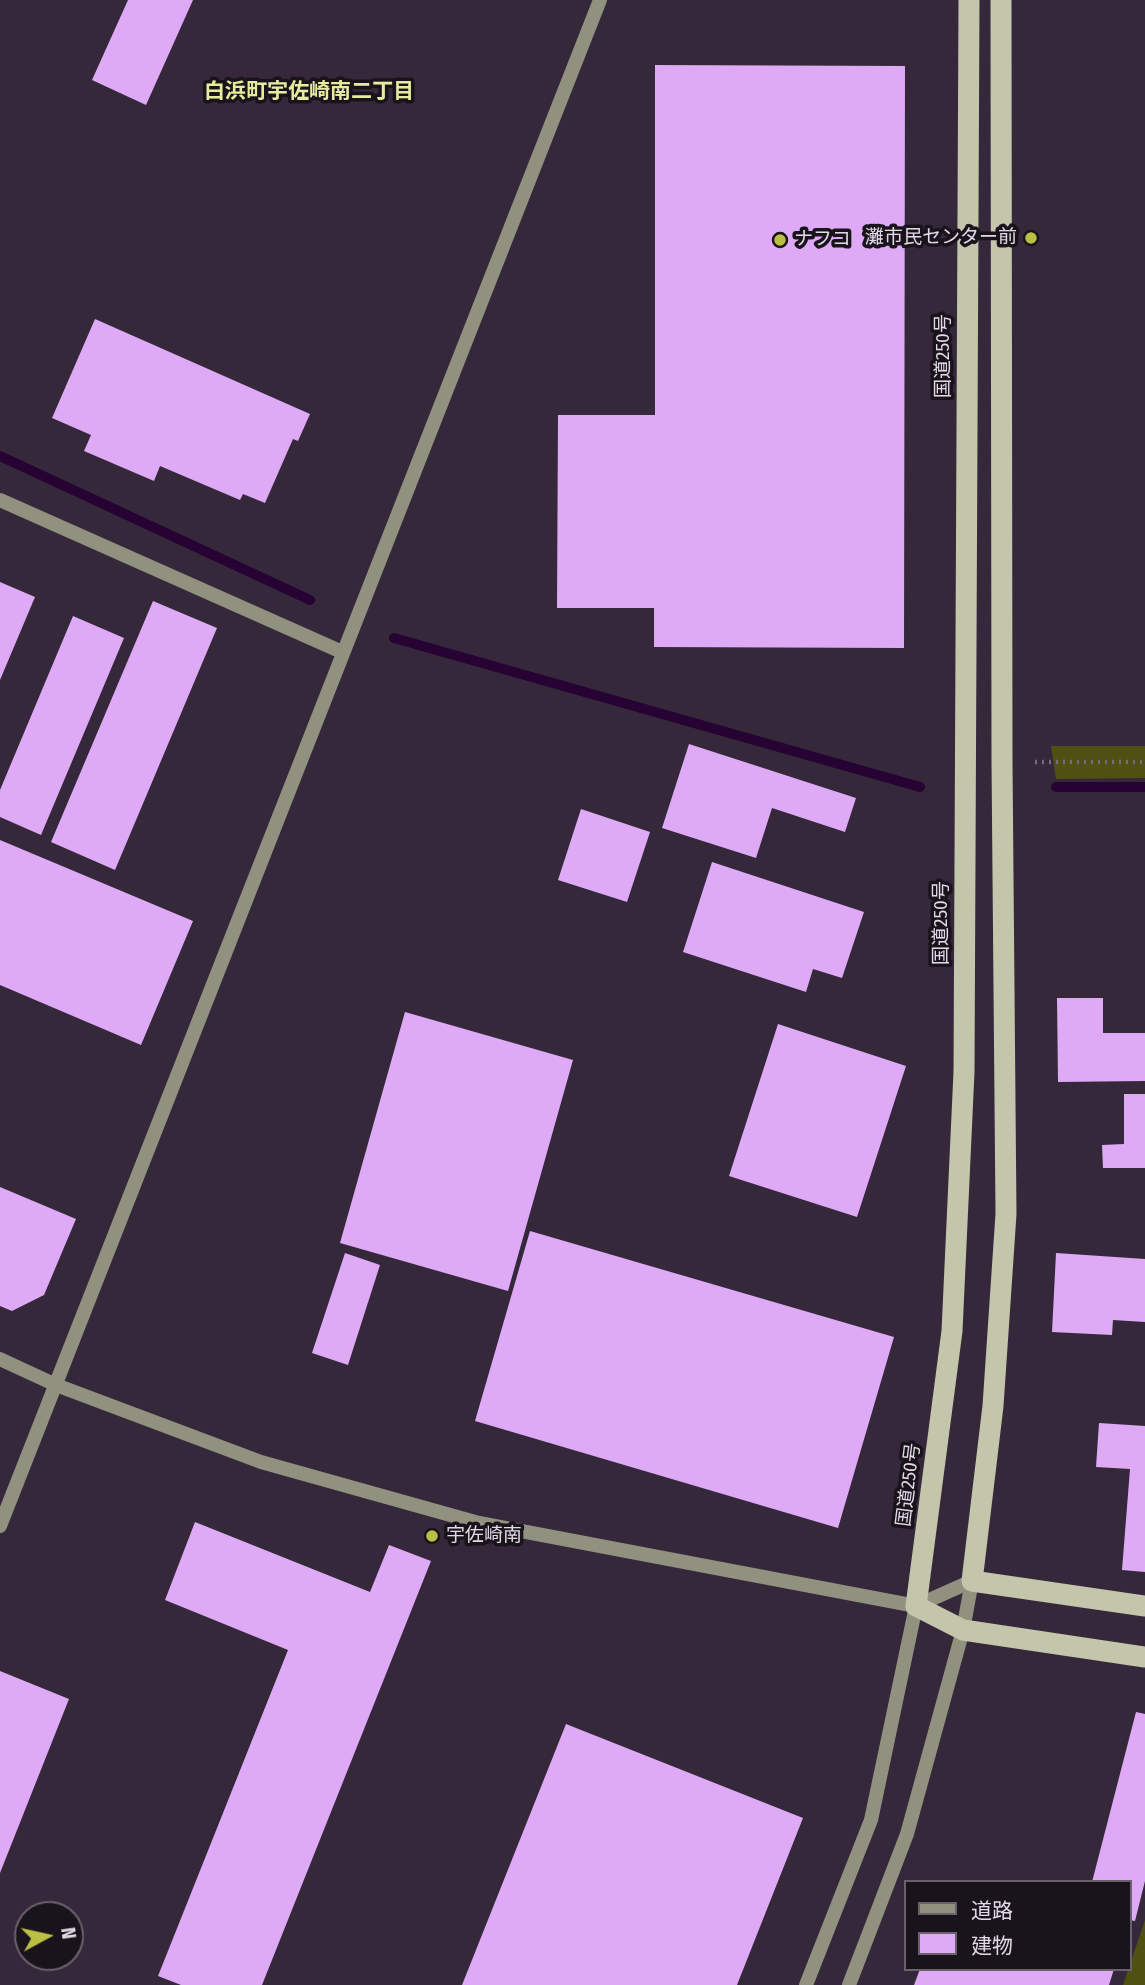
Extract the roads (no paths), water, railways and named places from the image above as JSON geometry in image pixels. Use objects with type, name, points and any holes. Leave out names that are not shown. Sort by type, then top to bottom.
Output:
[{"type":"highway","name":"国道250号","points":[[916,1606],[952,1331],[964,1072],[969,0]]},
{"type":"highway","points":[[1002,0],[1002,762],[1006,1214],[993,1406],[972,1581],[1145,1606]]},
{"type":"highway","points":[[916,1606],[963,1630],[1145,1657]]},
{"type":"street","points":[[0,1526],[600,0]]},
{"type":"street","points":[[0,500],[342,652]]},
{"type":"street","points":[[0,1359],[56,1385],[261,1462],[479,1523],[916,1606],[972,1581]]},
{"type":"street","points":[[849,1985],[907,1834],[963,1630],[972,1581]]},
{"type":"street","points":[[806,1985],[871,1820],[916,1606]]},
{"type":"waterway","points":[[0,456],[310,600]]},
{"type":"waterway","points":[[394,638],[920,787]]},
{"type":"waterway","points":[[1056,787],[1145,787]]},
{"type":"place","name":"灘市民センター前","points":[[1031,238]]},
{"type":"place","name":"ナフコ","points":[[780,240]]},
{"type":"place","name":"宇佐崎南","points":[[432,1536]]},
{"type":"district","name":"白浜町宇佐崎南二丁目","points":[[309,92]]}]
